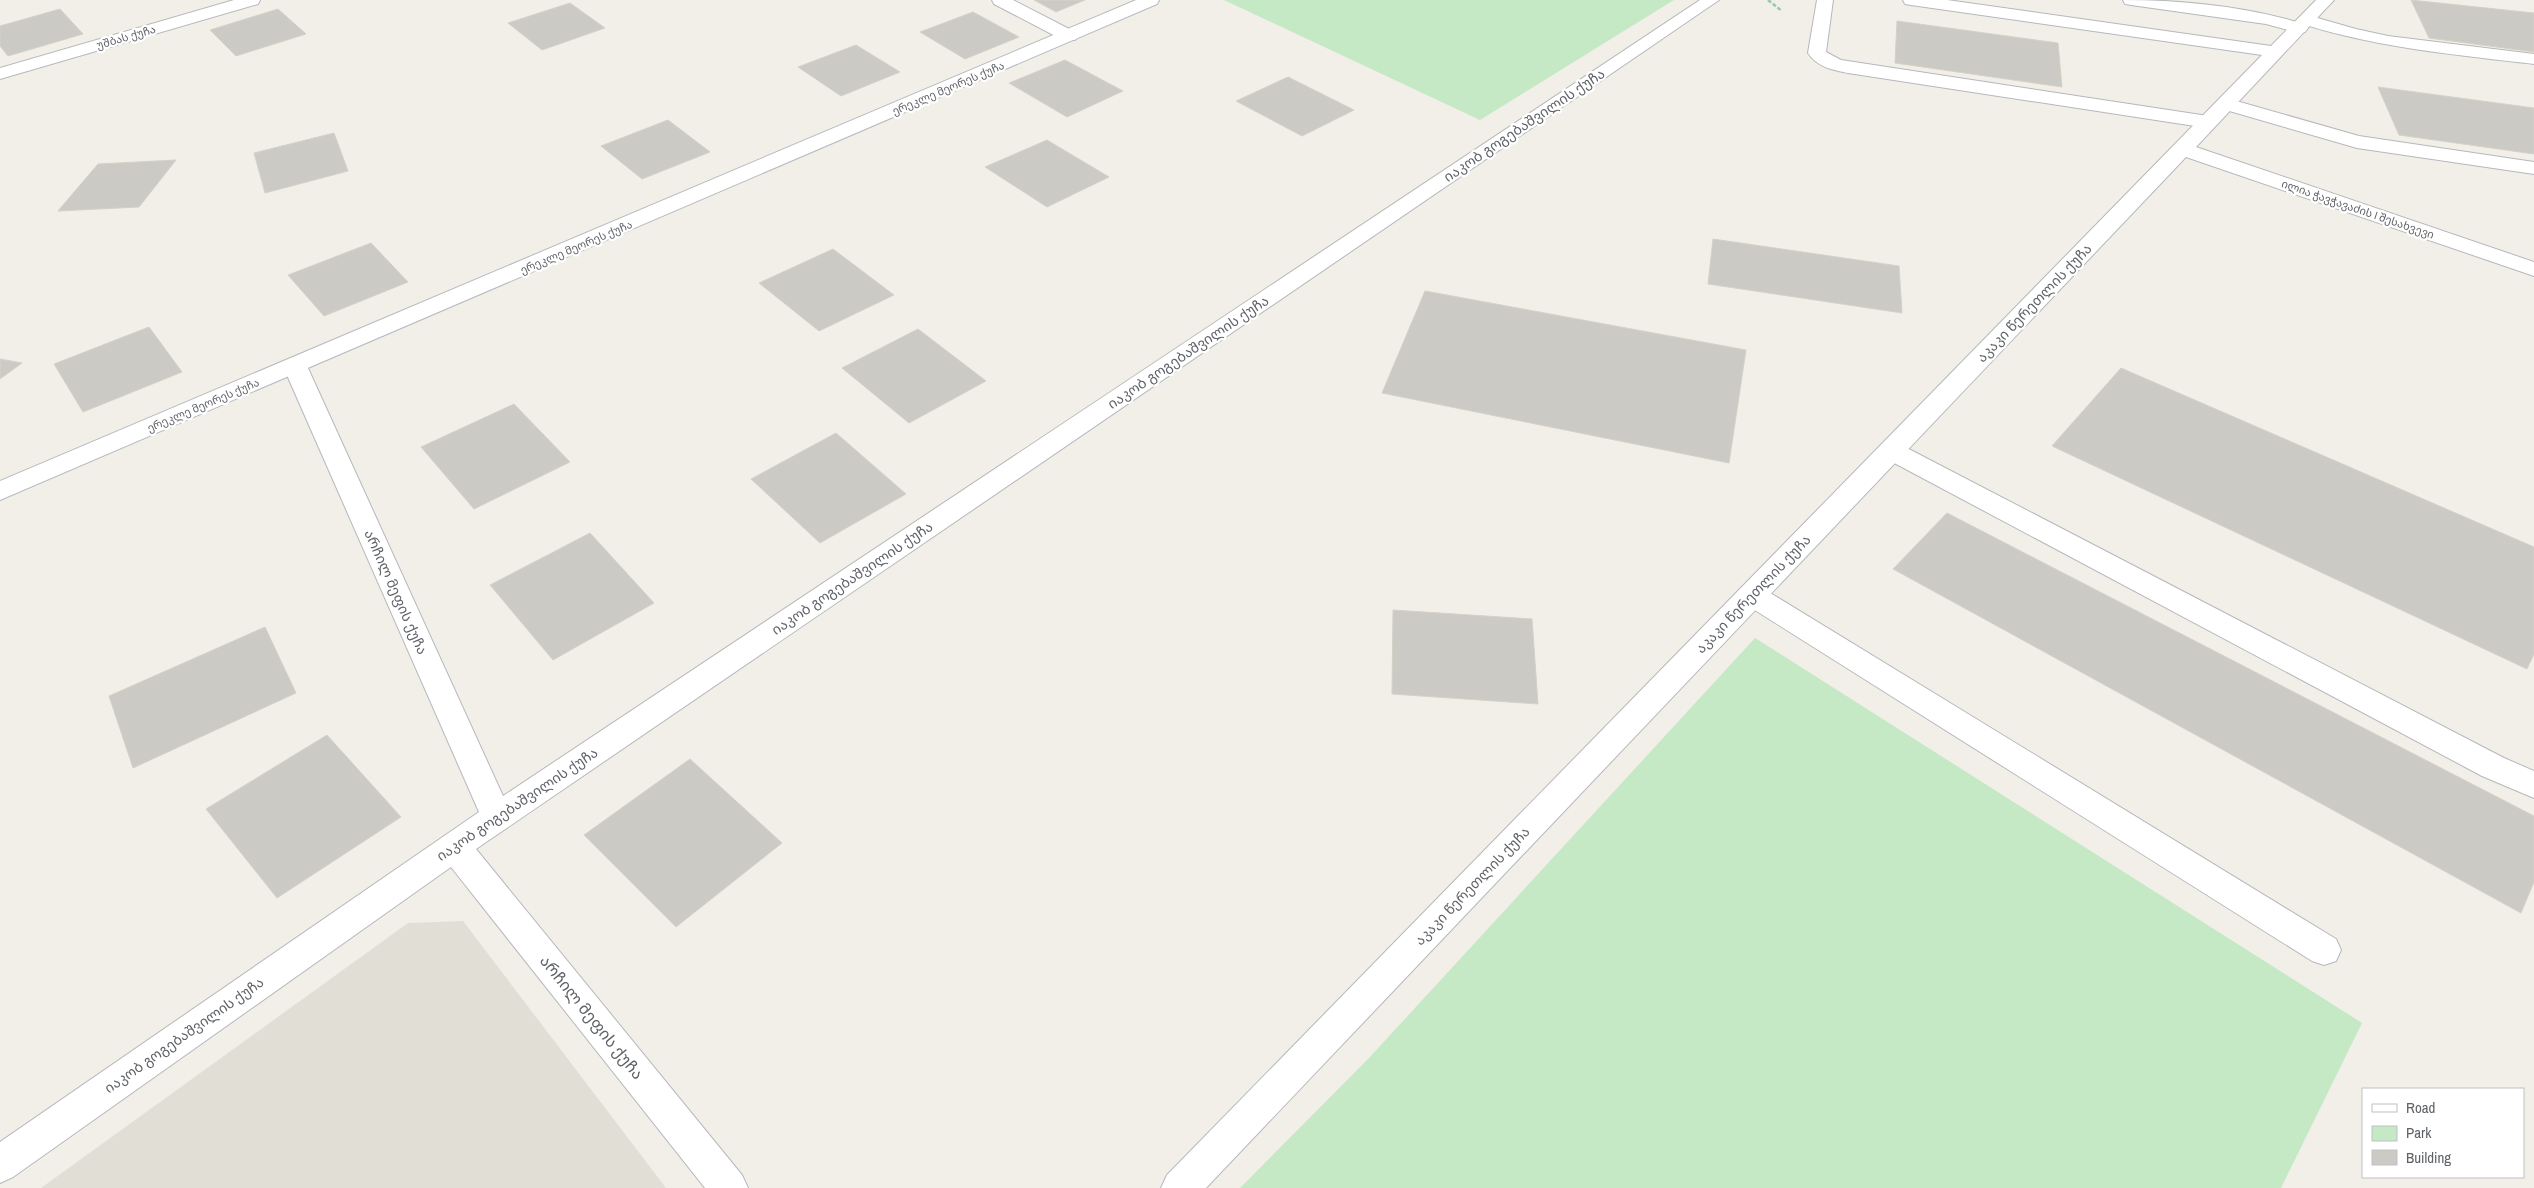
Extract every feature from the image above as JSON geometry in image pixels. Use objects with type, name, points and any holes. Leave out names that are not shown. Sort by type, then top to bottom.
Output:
[{"type":"street","name":"უშბას ქუჩა","points":[[0,74],[252,0]]},
{"type":"street","points":[[1000,0],[1069,36]]},
{"type":"street","name":"ერეკლე მეორეს ქუჩა","points":[[0,491],[1151,0]]},
{"type":"street","name":"იაკობ გოგებაშვილის ქუჩა","points":[[0,1164],[454,846],[1711,0]]},
{"type":"street","points":[[1825,0],[1817,53],[1822,59],[1848,68],[2217,113],[2357,142],[2534,168]]},
{"type":"street","points":[[1912,0],[2276,52]]},
{"type":"street","points":[[2131,0],[2268,18],[2388,41],[2534,59]]},
{"type":"street","name":"აკაკი წერეთლის ქუჩა","points":[[1180,1188],[2326,0]]},
{"type":"street","name":"ილია ჭავჭავაძის I შესახვევი","points":[[2182,149],[2534,269]]},
{"type":"street","name":"არჩილ მეფის ქუჩა","points":[[295,366],[497,817]]},
{"type":"street","points":[[1892,450],[2493,768],[2534,785]]},
{"type":"street","points":[[1752,596],[2324,950]]},
{"type":"street","name":"არჩილ მეფის ქუჩა","points":[[454,846],[729,1188]]},
{"type":"shaded area","points":[[463,921],[666,1188],[41,1188],[408,923]]},
{"type":"green space","points":[[1224,0],[1674,0],[1480,120]]},
{"type":"green space","points":[[1755,638],[2362,1023],[2281,1188],[1240,1188],[1369,1058]]},
{"type":"building","points":[[1034,0],[1085,0],[1056,12]]},
{"type":"building","points":[[2411,0],[2534,13],[2534,52],[2429,38]]},
{"type":"building","points":[[570,3],[605,28],[542,50],[508,23]]},
{"type":"building","points":[[60,9],[83,34],[8,56],[0,46],[0,26]]},
{"type":"building","points":[[278,9],[306,34],[236,56],[210,30]]},
{"type":"building","points":[[973,12],[1019,37],[965,59],[920,32]]},
{"type":"building","points":[[1897,21],[2058,43],[2062,87],[1895,63]]},
{"type":"building","points":[[856,45],[900,72],[841,96],[798,67]]},
{"type":"building","points":[[1065,60],[1123,91],[1067,117],[1009,83]]},
{"type":"building","points":[[1288,77],[1354,110],[1302,136],[1236,101]]},
{"type":"building","points":[[2378,87],[2534,108],[2534,154],[2399,135]]},
{"type":"building","points":[[668,120],[710,152],[642,179],[601,146]]},
{"type":"building","points":[[334,133],[348,171],[265,193],[254,153]]},
{"type":"building","points":[[1047,140],[1109,177],[1047,207],[985,167]]},
{"type":"building","points":[[176,160],[139,207],[58,211],[98,164]]},
{"type":"building","points":[[1713,239],[1899,266],[1902,313],[1708,284]]},
{"type":"building","points":[[371,243],[408,282],[324,316],[288,275]]},
{"type":"building","points":[[833,249],[894,295],[819,331],[759,283]]},
{"type":"building","points":[[1425,291],[1746,350],[1729,463],[1382,393]]},
{"type":"building","points":[[149,327],[182,372],[83,412],[54,364]]},
{"type":"building","points":[[918,329],[986,381],[909,423],[842,368]]},
{"type":"building","points":[[0,359],[22,363],[0,379]]},
{"type":"building","points":[[2121,368],[2534,547],[2534,654],[2527,669],[2052,446]]},
{"type":"building","points":[[514,404],[570,462],[474,509],[421,447]]},
{"type":"building","points":[[836,433],[906,494],[820,543],[751,479]]},
{"type":"building","points":[[1947,513],[2534,816],[2534,882],[2521,913],[1893,569]]},
{"type":"building","points":[[590,533],[654,603],[553,660],[490,585]]},
{"type":"building","points":[[1393,610],[1532,619],[1538,704],[1392,694]]},
{"type":"building","points":[[265,627],[296,693],[133,768],[109,696]]},
{"type":"building","points":[[327,735],[401,817],[277,898],[206,809]]},
{"type":"building","points":[[690,759],[782,843],[676,927],[584,835]]}]
